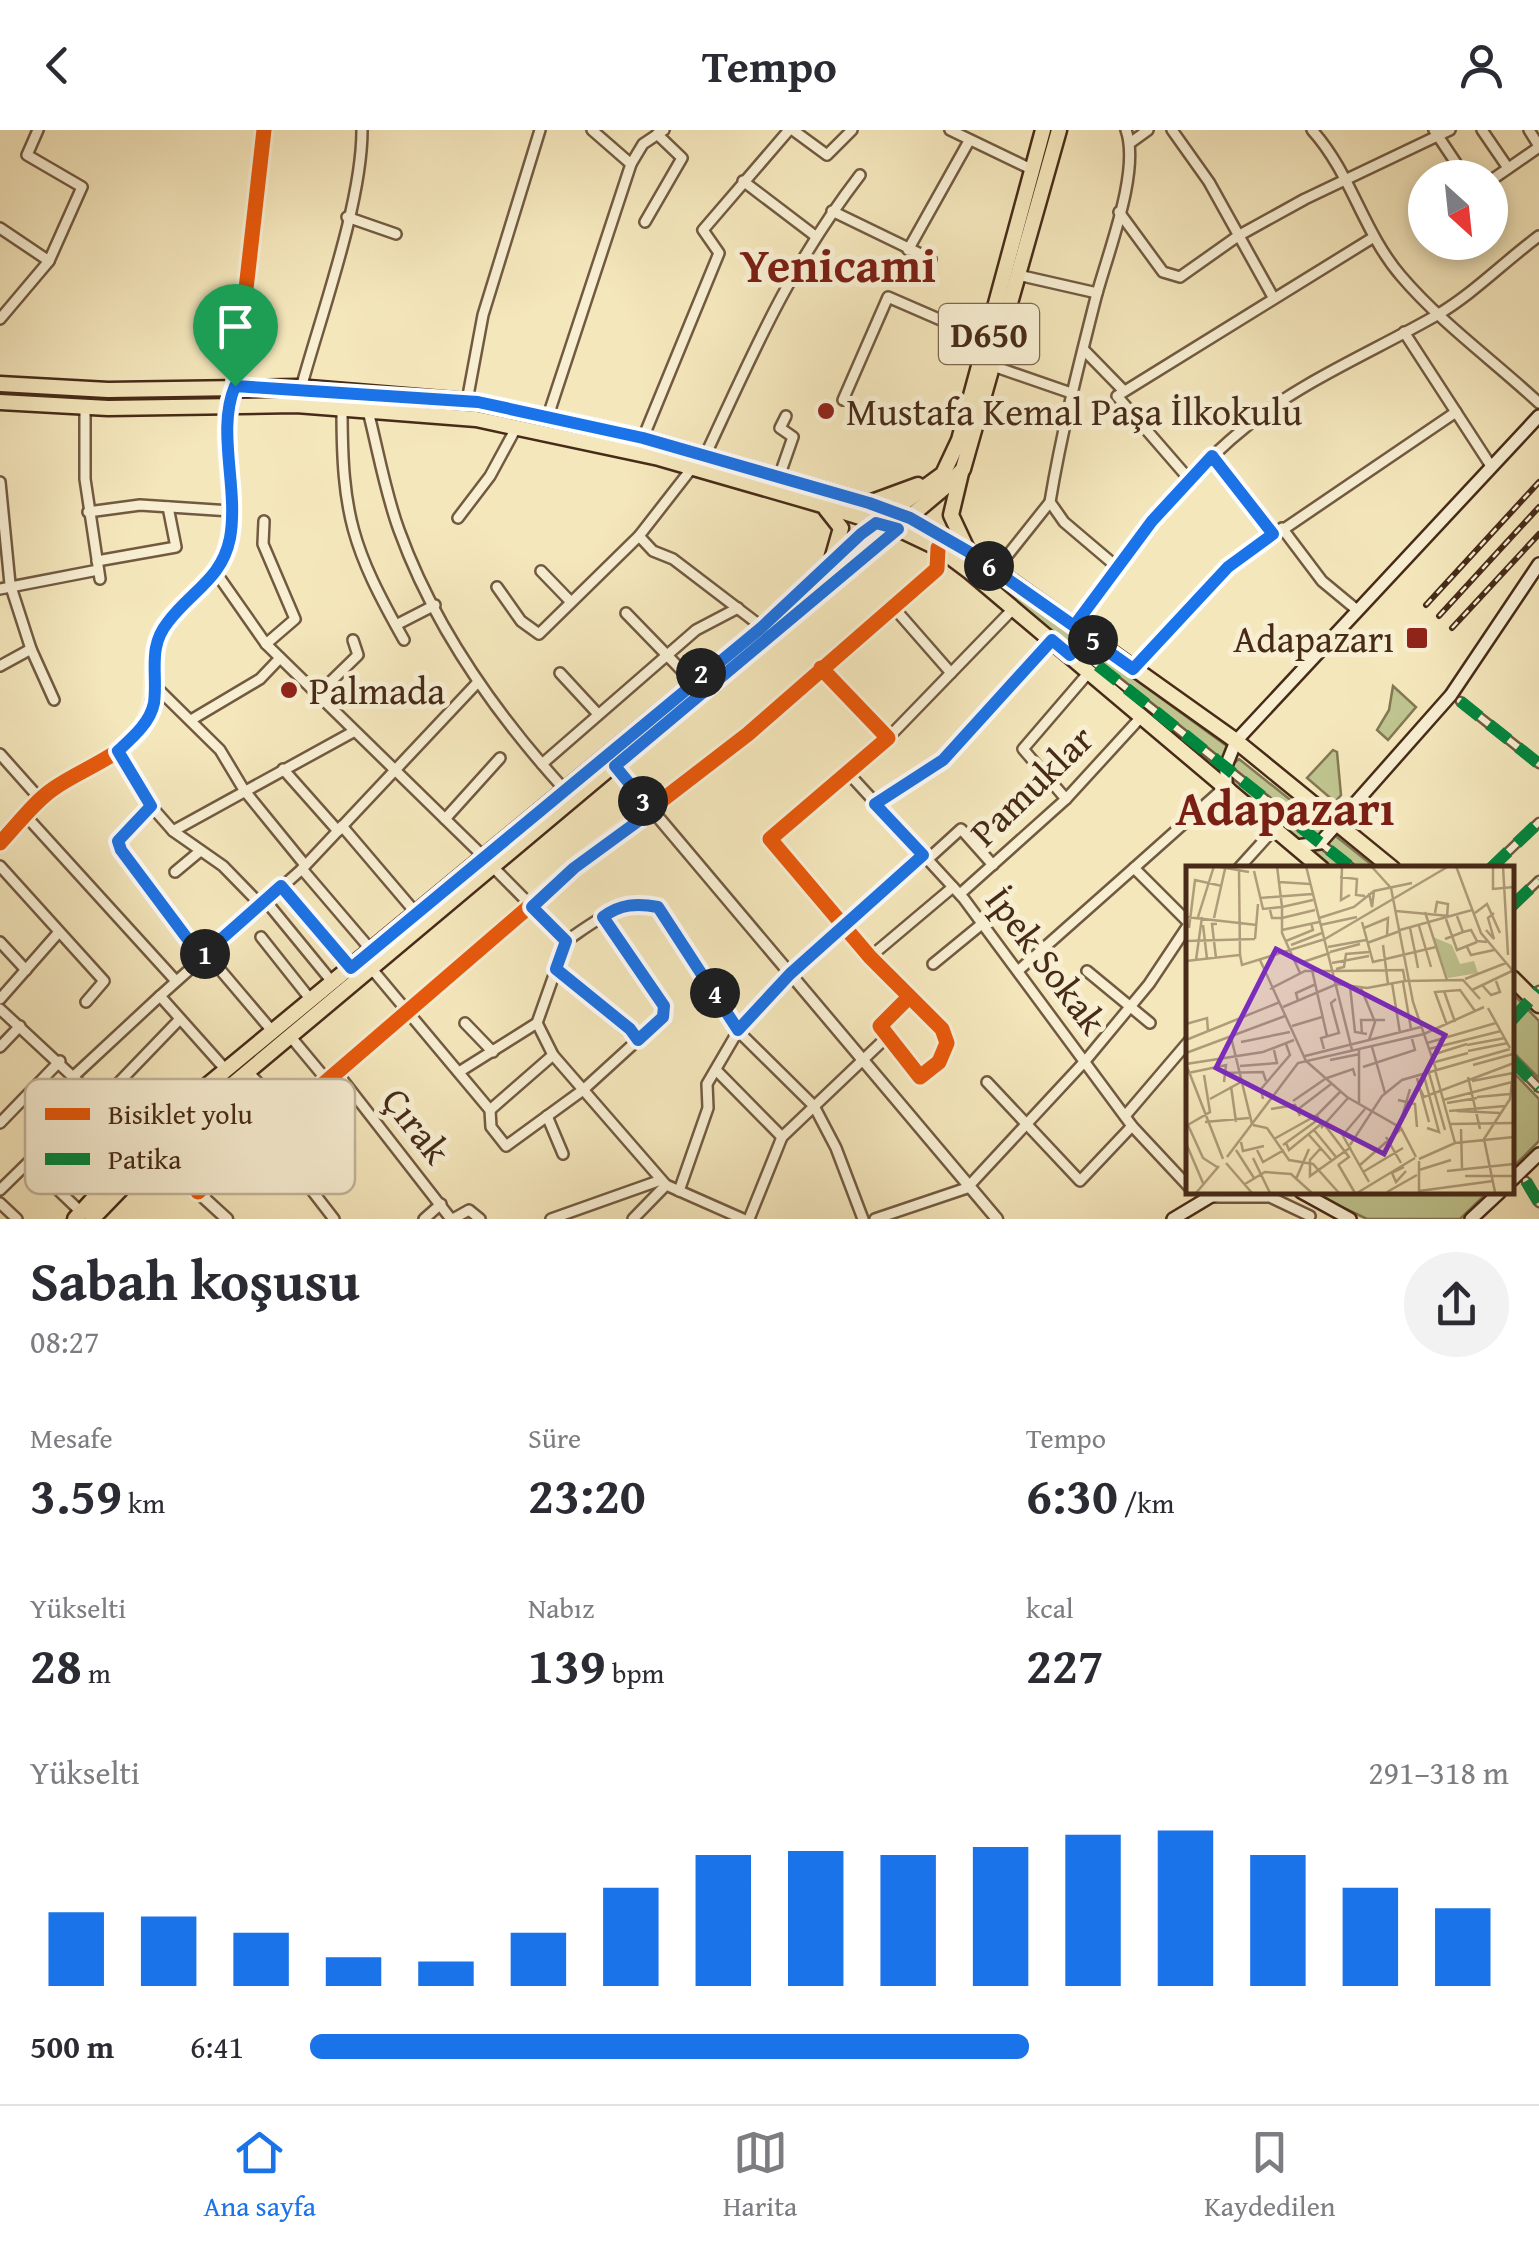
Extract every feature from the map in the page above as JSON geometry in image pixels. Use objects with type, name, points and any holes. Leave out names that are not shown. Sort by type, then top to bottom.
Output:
[{"type":"main road","name":"D650","points":[[893,512],[943,474],[959,440],[1042,130]]},
{"type":"main road","points":[[969,552],[951,514],[1059,130]]},
{"type":"main road","points":[[0,384],[108,390],[301,388],[467,401],[643,438],[869,503],[910,518],[969,552],[1076,641],[1133,669],[1236,741],[1389,866]]},
{"type":"main road","points":[[0,402],[85,407],[227,404],[342,408],[476,420],[516,428],[692,468],[905,532],[938,548],[1052,640],[1076,641]]},
{"type":"main road","points":[[1226,786],[1226,766],[1236,741],[1539,416]]},
{"type":"main road","points":[[869,503],[917,485],[959,440]]},
{"type":"main road","points":[[217,1079],[416,913],[615,766],[882,541],[905,532],[910,518],[962,469]]},
{"type":"main road","points":[[822,505],[841,528],[832,559]]},
{"type":"main road","points":[[238,1079],[371,968],[564,789],[692,680],[762,627],[832,559],[893,512]]},
{"type":"main road","points":[[1296,846],[1322,842],[1451,695],[1539,564]]},
{"type":"main road","points":[[1076,641],[1090,671],[1319,866]]},
{"type":"main road","points":[[1514,980],[1536,998]]},
{"type":"main road","points":[[1514,1178],[1539,1154]]},
{"type":"main road","points":[[83,1217],[105,1194]]},
{"type":"main road","points":[[1173,1219],[1202,1194]]},
{"type":"main road","points":[[1305,1194],[1350,1219]]},
{"type":"main road","points":[[1471,1219],[1498,1194]]},
{"type":"street","points":[[0,319],[49,260],[82,187],[27,155],[38,130]]},
{"type":"street","points":[[0,844],[40,800],[118,751],[140,730],[154,706],[153,649],[168,622],[218,574],[230,539],[232,511],[227,404],[235,386],[264,130]]},
{"type":"street","points":[[301,388],[347,216],[362,150],[362,130]]},
{"type":"street","points":[[467,401],[483,316],[540,130]]},
{"type":"street","points":[[592,130],[604,134],[631,164]]},
{"type":"street","points":[[643,438],[719,253],[703,230],[742,180],[791,130],[827,155],[852,130]]},
{"type":"street","points":[[950,130],[1032,170]]},
{"type":"street","points":[[995,571],[1050,502],[1057,455],[1119,212],[1130,143],[1126,130]]},
{"type":"street","points":[[1130,143],[1148,130]]},
{"type":"street","points":[[1172,130],[1210,182],[1273,297]]},
{"type":"street","points":[[1312,130],[1332,152],[1374,237],[1400,276],[1539,403]]},
{"type":"street","points":[[1119,212],[1163,272],[1174,278],[1238,236],[1436,133],[1450,130]]},
{"type":"street","points":[[1482,130],[1503,160]]},
{"type":"street","points":[[1529,130],[1539,164]]},
{"type":"street","points":[[548,416],[631,164],[643,144],[661,132],[682,158],[645,222]]},
{"type":"street","points":[[1436,133],[1454,160]]},
{"type":"street","points":[[908,250],[970,141]]},
{"type":"street","points":[[1508,168],[1536,149]]},
{"type":"street","points":[[705,456],[773,305],[814,235],[860,175]]},
{"type":"street","points":[[742,180],[814,235]]},
{"type":"street","points":[[832,211],[931,259]]},
{"type":"street","points":[[347,216],[396,234]]},
{"type":"street","points":[[0,228],[49,260]]},
{"type":"street","points":[[1350,866],[1076,641],[1117,566],[1212,456],[1256,419],[1440,313],[1539,236]]},
{"type":"street","points":[[1189,479],[1117,396],[1374,237]]},
{"type":"street","points":[[1018,275],[1097,293]]},
{"type":"street","points":[[844,400],[888,297],[987,340]]},
{"type":"street","points":[[1404,332],[1491,466]]},
{"type":"street","points":[[1084,350],[1124,390]]},
{"type":"street","points":[[993,366],[1074,394]]},
{"type":"street","points":[[85,407],[88,512],[98,570]]},
{"type":"street","points":[[342,408],[342,471],[348,521],[364,568],[404,640]]},
{"type":"street","points":[[368,411],[398,528],[435,605],[478,682],[564,789]]},
{"type":"street","points":[[1133,669],[1228,567],[1456,412]]},
{"type":"street","points":[[779,477],[793,437],[780,428],[786,416]]},
{"type":"street","points":[[458,518],[490,476],[516,428]]},
{"type":"street","points":[[1212,456],[1322,581],[1356,610]]},
{"type":"street","points":[[497,587],[538,634],[639,536],[692,468]]},
{"type":"street","points":[[0,482],[5,587],[54,700]]},
{"type":"street","points":[[1050,502],[1064,522],[1117,566]]},
{"type":"street","points":[[88,512],[140,505],[232,511]]},
{"type":"street","points":[[5,587],[98,570],[176,546],[168,507]]},
{"type":"street","points":[[264,522],[262,544],[295,620],[266,644]]},
{"type":"street","points":[[639,536],[653,551],[673,559],[762,627]]},
{"type":"street","points":[[290,1036],[325,1078],[574,868],[652,811],[896,609],[937,569],[938,548]]},
{"type":"street","points":[[542,571],[571,602]]},
{"type":"street","points":[[218,574],[266,644],[566,941]]},
{"type":"street","points":[[396,625],[435,605]]},
{"type":"street","points":[[542,764],[696,630],[738,608]]},
{"type":"street","points":[[896,609],[951,673]]},
{"type":"street","points":[[908,998],[880,1026],[920,1077],[939,1062],[947,1042],[942,1028],[908,998],[770,840],[850,775],[1012,610]]},
{"type":"street","points":[[626,613],[692,680]]},
{"type":"street","points":[[316,696],[358,656],[353,640]]},
{"type":"street","points":[[875,804],[943,760],[1052,640]]},
{"type":"street","points":[[0,666],[31,649]]},
{"type":"street","points":[[191,720],[260,678],[280,658]]},
{"type":"street","points":[[821,668],[888,738]]},
{"type":"street","points":[[1066,799],[1023,748],[1090,671]]},
{"type":"street","points":[[560,674],[597,713]]},
{"type":"street","points":[[75,1076],[304,867],[478,682]]},
{"type":"street","points":[[154,685],[220,750],[244,790],[372,951]]},
{"type":"street","points":[[1460,701],[1539,764]]},
{"type":"street","name":"Pamuklar","points":[[870,956],[993,865],[1066,799],[1142,716]]},
{"type":"street","points":[[173,830],[353,732]]},
{"type":"street","points":[[118,751],[151,806],[173,830],[223,866],[263,902],[333,983]]},
{"type":"street","points":[[445,819],[500,758]]},
{"type":"street","points":[[2,760],[40,800]]},
{"type":"street","points":[[615,766],[997,1219]]},
{"type":"street","points":[[283,769],[416,913]]},
{"type":"street","name":"İpek Sokak","points":[[850,775],[983,923],[1132,1126],[1186,1178]]},
{"type":"street","points":[[1019,970],[1226,786]]},
{"type":"street","points":[[151,806],[118,841],[121,850],[204,955],[273,1032]]},
{"type":"street","points":[[25,815],[176,981]]},
{"type":"street","points":[[1493,866],[1539,822]]},
{"type":"street","points":[[1241,866],[1276,827]]},
{"type":"street","points":[[679,1191],[708,1108],[708,1084],[738,1030],[790,974],[961,829],[993,865]]},
{"type":"street","points":[[175,872],[200,852]]},
{"type":"street","points":[[0,866],[104,981],[86,1002]]},
{"type":"street","points":[[1134,868],[1186,921]]},
{"type":"street","points":[[1514,904],[1539,880]]},
{"type":"street","points":[[281,886],[351,968]]},
{"type":"street","points":[[459,1072],[537,1023],[566,941],[614,909],[639,903],[658,907],[738,1030],[814,1106],[836,1148],[863,1219]]},
{"type":"street","points":[[371,968],[490,1110],[491,1126],[506,1146],[583,1090],[663,1017],[664,1006],[603,917]]},
{"type":"street","points":[[934,964],[983,923]]},
{"type":"street","points":[[880,1218],[967,1188],[1086,1060],[1130,1007],[1186,928]]},
{"type":"street","points":[[0,999],[58,932]]},
{"type":"street","points":[[261,937],[311,1000]]},
{"type":"street","points":[[0,942],[26,970]]},
{"type":"street","points":[[556,969],[618,1018],[638,1040]]},
{"type":"street","points":[[1087,971],[1150,1022]]},
{"type":"street","points":[[160,996],[226,1070]]},
{"type":"street","points":[[1514,1018],[1536,998]]},
{"type":"street","points":[[0,1009],[78,1079]]},
{"type":"street","points":[[118,1079],[180,1019]]},
{"type":"street","points":[[465,1023],[493,1052]]},
{"type":"street","points":[[537,1023],[553,1055],[663,1182],[746,1219],[782,1137],[888,1036]]},
{"type":"street","points":[[0,1047],[20,1026]]},
{"type":"street","points":[[1125,1116],[1186,1046]]},
{"type":"street","points":[[490,1110],[553,1055]]},
{"type":"street","points":[[1177,1059],[1186,1066]]},
{"type":"street","points":[[43,1079],[60,1062]]},
{"type":"street","points":[[1514,1062],[1539,1088]]},
{"type":"street","name":"Çırak","points":[[334,1070],[341,1079]]},
{"type":"street","points":[[716,1070],[782,1137]]},
{"type":"street","points":[[248,1071],[255,1079]]},
{"type":"street","points":[[987,1082],[1080,1181],[1132,1126]]},
{"type":"street","name":"Çırak","points":[[355,1096],[452,1219]]},
{"type":"street","points":[[0,1122],[25,1097]]},
{"type":"street","points":[[547,1116],[564,1154]]},
{"type":"street","points":[[0,1190],[25,1166]]},
{"type":"street","points":[[1526,1180],[1539,1203]]},
{"type":"street","points":[[551,1219],[663,1182]]},
{"type":"street","points":[[634,1219],[663,1182]]},
{"type":"street","points":[[60,1194],[83,1217]]},
{"type":"street","points":[[200,1194],[226,1219]]},
{"type":"street","points":[[313,1194],[330,1217]]},
{"type":"street","points":[[1202,1194],[1270,1197],[1309,1218],[1320,1202]]},
{"type":"street","points":[[0,1203],[17,1219]]},
{"type":"street","points":[[424,1219],[442,1204]]},
{"type":"street","points":[[452,1219],[469,1210],[480,1219]]},
{"type":"green space","points":[[1005,585],[1231,749],[1216,769],[1002,590]]},
{"type":"green space","points":[[1393,686],[1416,707],[1388,740],[1377,730],[1389,710]]},
{"type":"green space","points":[[1333,750],[1337,752],[1341,795],[1335,802],[1307,778]]},
{"type":"green space","points":[[1239,759],[1373,866],[1325,866],[1234,785],[1232,765]]},
{"type":"green space","points":[[1514,995],[1539,1021],[1539,1078],[1514,1053]]},
{"type":"green space","points":[[1514,1073],[1539,1099],[1539,1141],[1514,1166]]},
{"type":"green space","points":[[1314,1194],[1486,1194],[1460,1219],[1367,1219]]},
{"type":"railway","points":[[1426,605],[1539,482]]},
{"type":"railway","points":[[1439,616],[1539,507]]},
{"type":"railway","points":[[1452,628],[1539,534]]},
{"type":"marked path","points":[[1070,655],[1076,648],[1349,866]]},
{"type":"marked path","points":[[1460,701],[1539,764]]},
{"type":"marked path","points":[[1493,866],[1539,822]]},
{"type":"marked path","points":[[844,926],[923,855]]},
{"type":"marked path","points":[[1514,904],[1539,880]]},
{"type":"marked path","points":[[1514,1018],[1539,990]]},
{"type":"marked path","points":[[1514,1062],[1539,1088]]},
{"type":"marked path","points":[[1526,1181],[1539,1203]]},
{"type":"cycle path","points":[[0,843],[46,795],[112,755],[141,729],[152,702],[160,634],[177,610],[214,574],[226,551],[232,518],[227,422],[235,386],[264,130]]},
{"type":"cycle path","points":[[329,1079],[574,868],[748,734],[937,569],[938,548]]},
{"type":"cycle path","points":[[821,668],[888,738],[770,839],[870,957],[942,1029],[947,1043],[939,1062],[920,1077],[880,1026],[908,998]]},
{"type":"place","name":"Mustafa Kemal Paşa İlkokulu","points":[[826,411]]},
{"type":"place","name":"Adapazarı","points":[[1417,638]]},
{"type":"place","name":"Palmada","points":[[289,690]]},
{"type":"district","name":"Yenicami","points":[[838,264]]},
{"type":"district","name":"Adapazarı","points":[[1285,807]]},
{"type":"route","points":[[235,386],[478,402],[643,438],[910,518],[969,552],[1074,626],[1152,521],[1212,456],[1273,534],[1228,567],[1133,669],[1085,635],[1070,655],[1052,640],[943,760],[875,804],[923,855],[790,974],[738,1030],[658,907],[639,903],[614,909],[603,917],[664,1006],[663,1017],[638,1040],[568,975],[556,969],[566,941],[532,907],[574,868],[652,811],[615,766],[898,529],[876,523],[861,534],[762,627],[692,680],[351,968],[281,886],[201,957],[121,850],[118,841],[151,806],[118,751],[140,730],[154,706],[153,649],[168,622],[218,574],[230,539],[232,493],[227,404],[235,386]]}]
